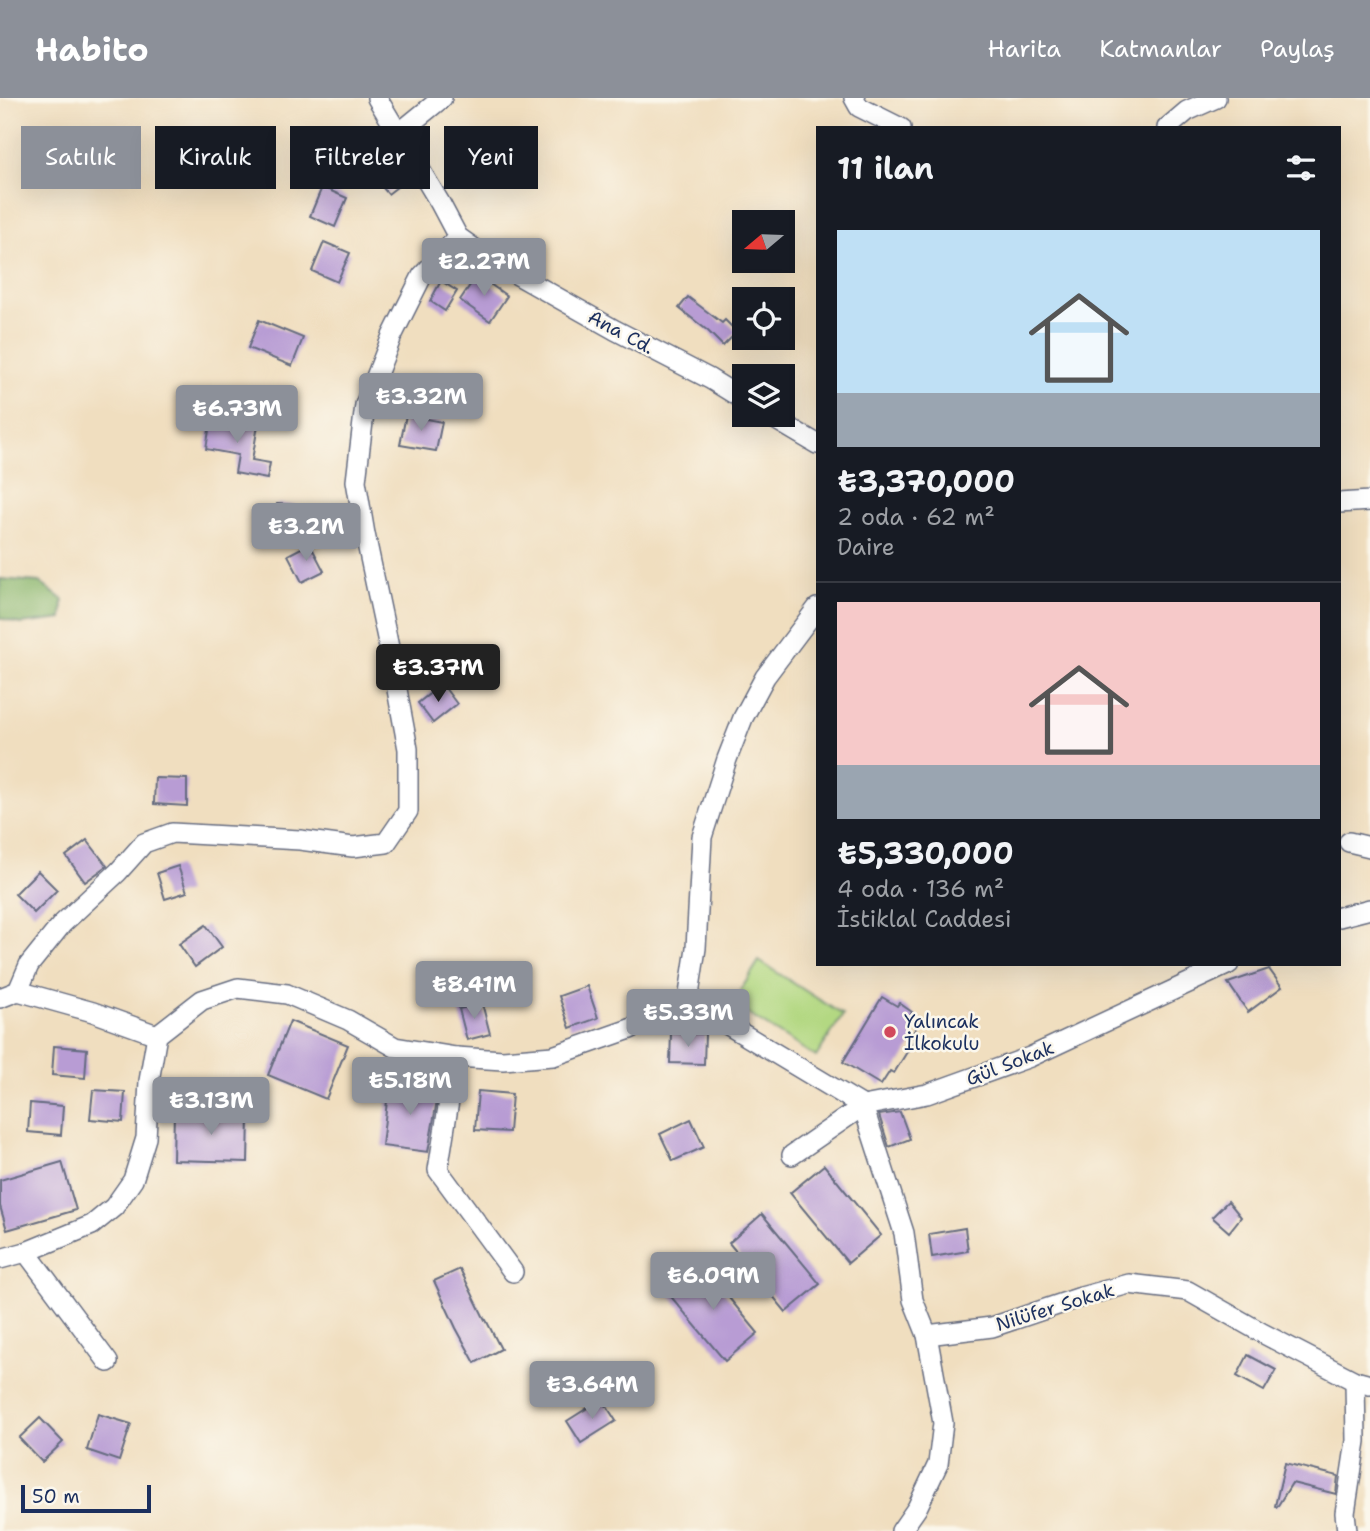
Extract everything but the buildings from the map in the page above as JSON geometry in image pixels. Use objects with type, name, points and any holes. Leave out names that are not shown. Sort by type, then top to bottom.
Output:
[{"type":"street","name":"Ana Cd.","points":[[377,98],[395,126]]},
{"type":"street","points":[[408,126],[442,98]]},
{"type":"street","points":[[854,98],[859,107],[897,126]]},
{"type":"street","points":[[1169,126],[1186,111],[1216,98]]},
{"type":"street","name":"Ana Cd.","points":[[430,186],[457,237],[489,259],[732,393]]},
{"type":"street","points":[[157,1035],[93,1012],[9,995],[29,965],[62,925],[118,872],[144,843],[172,833],[352,847],[386,843],[408,811],[408,748],[356,481],[365,405],[392,336],[422,276],[457,237]]},
{"type":"street","points":[[788,427],[816,443]]},
{"type":"street","points":[[1341,503],[1370,501]]},
{"type":"street","points":[[688,1001],[696,948],[702,837],[727,759],[743,718],[765,677],[816,609]]},
{"type":"street","points":[[1349,842],[1370,847]]},
{"type":"street","points":[[1341,916],[1370,909]]},
{"type":"street","name":"Gül Sokak","points":[[792,1155],[863,1106],[928,1094],[1030,1057],[1225,966]]},
{"type":"street","points":[[0,1259],[26,1252],[92,1225],[114,1207],[133,1180],[146,1138],[149,1081],[157,1035],[202,1000],[238,988],[286,995],[348,1020],[395,1047],[456,1057],[503,1060],[553,1056],[630,1029],[688,1001]]},
{"type":"street","points":[[688,1001],[863,1106],[904,1233],[912,1300],[927,1335],[943,1423],[938,1464],[917,1508],[901,1531]]},
{"type":"street","points":[[456,1057],[438,1170],[513,1272]]},
{"type":"street","points":[[26,1252],[108,1362]]},
{"type":"street","name":"Nilüfer Sokak","points":[[927,1335],[992,1327],[1129,1284],[1188,1291],[1264,1334],[1362,1383]]},
{"type":"street","points":[[1347,1531],[1345,1513],[1362,1383]]},
{"type":"green space","points":[[0,579],[39,582],[63,600],[62,619],[21,624],[0,618]]},
{"type":"green space","points":[[759,961],[843,1015],[816,1057],[732,1004]]},
{"type":"place","name":"Yalıncak İlkokulu","points":[[890,1032]]}]
